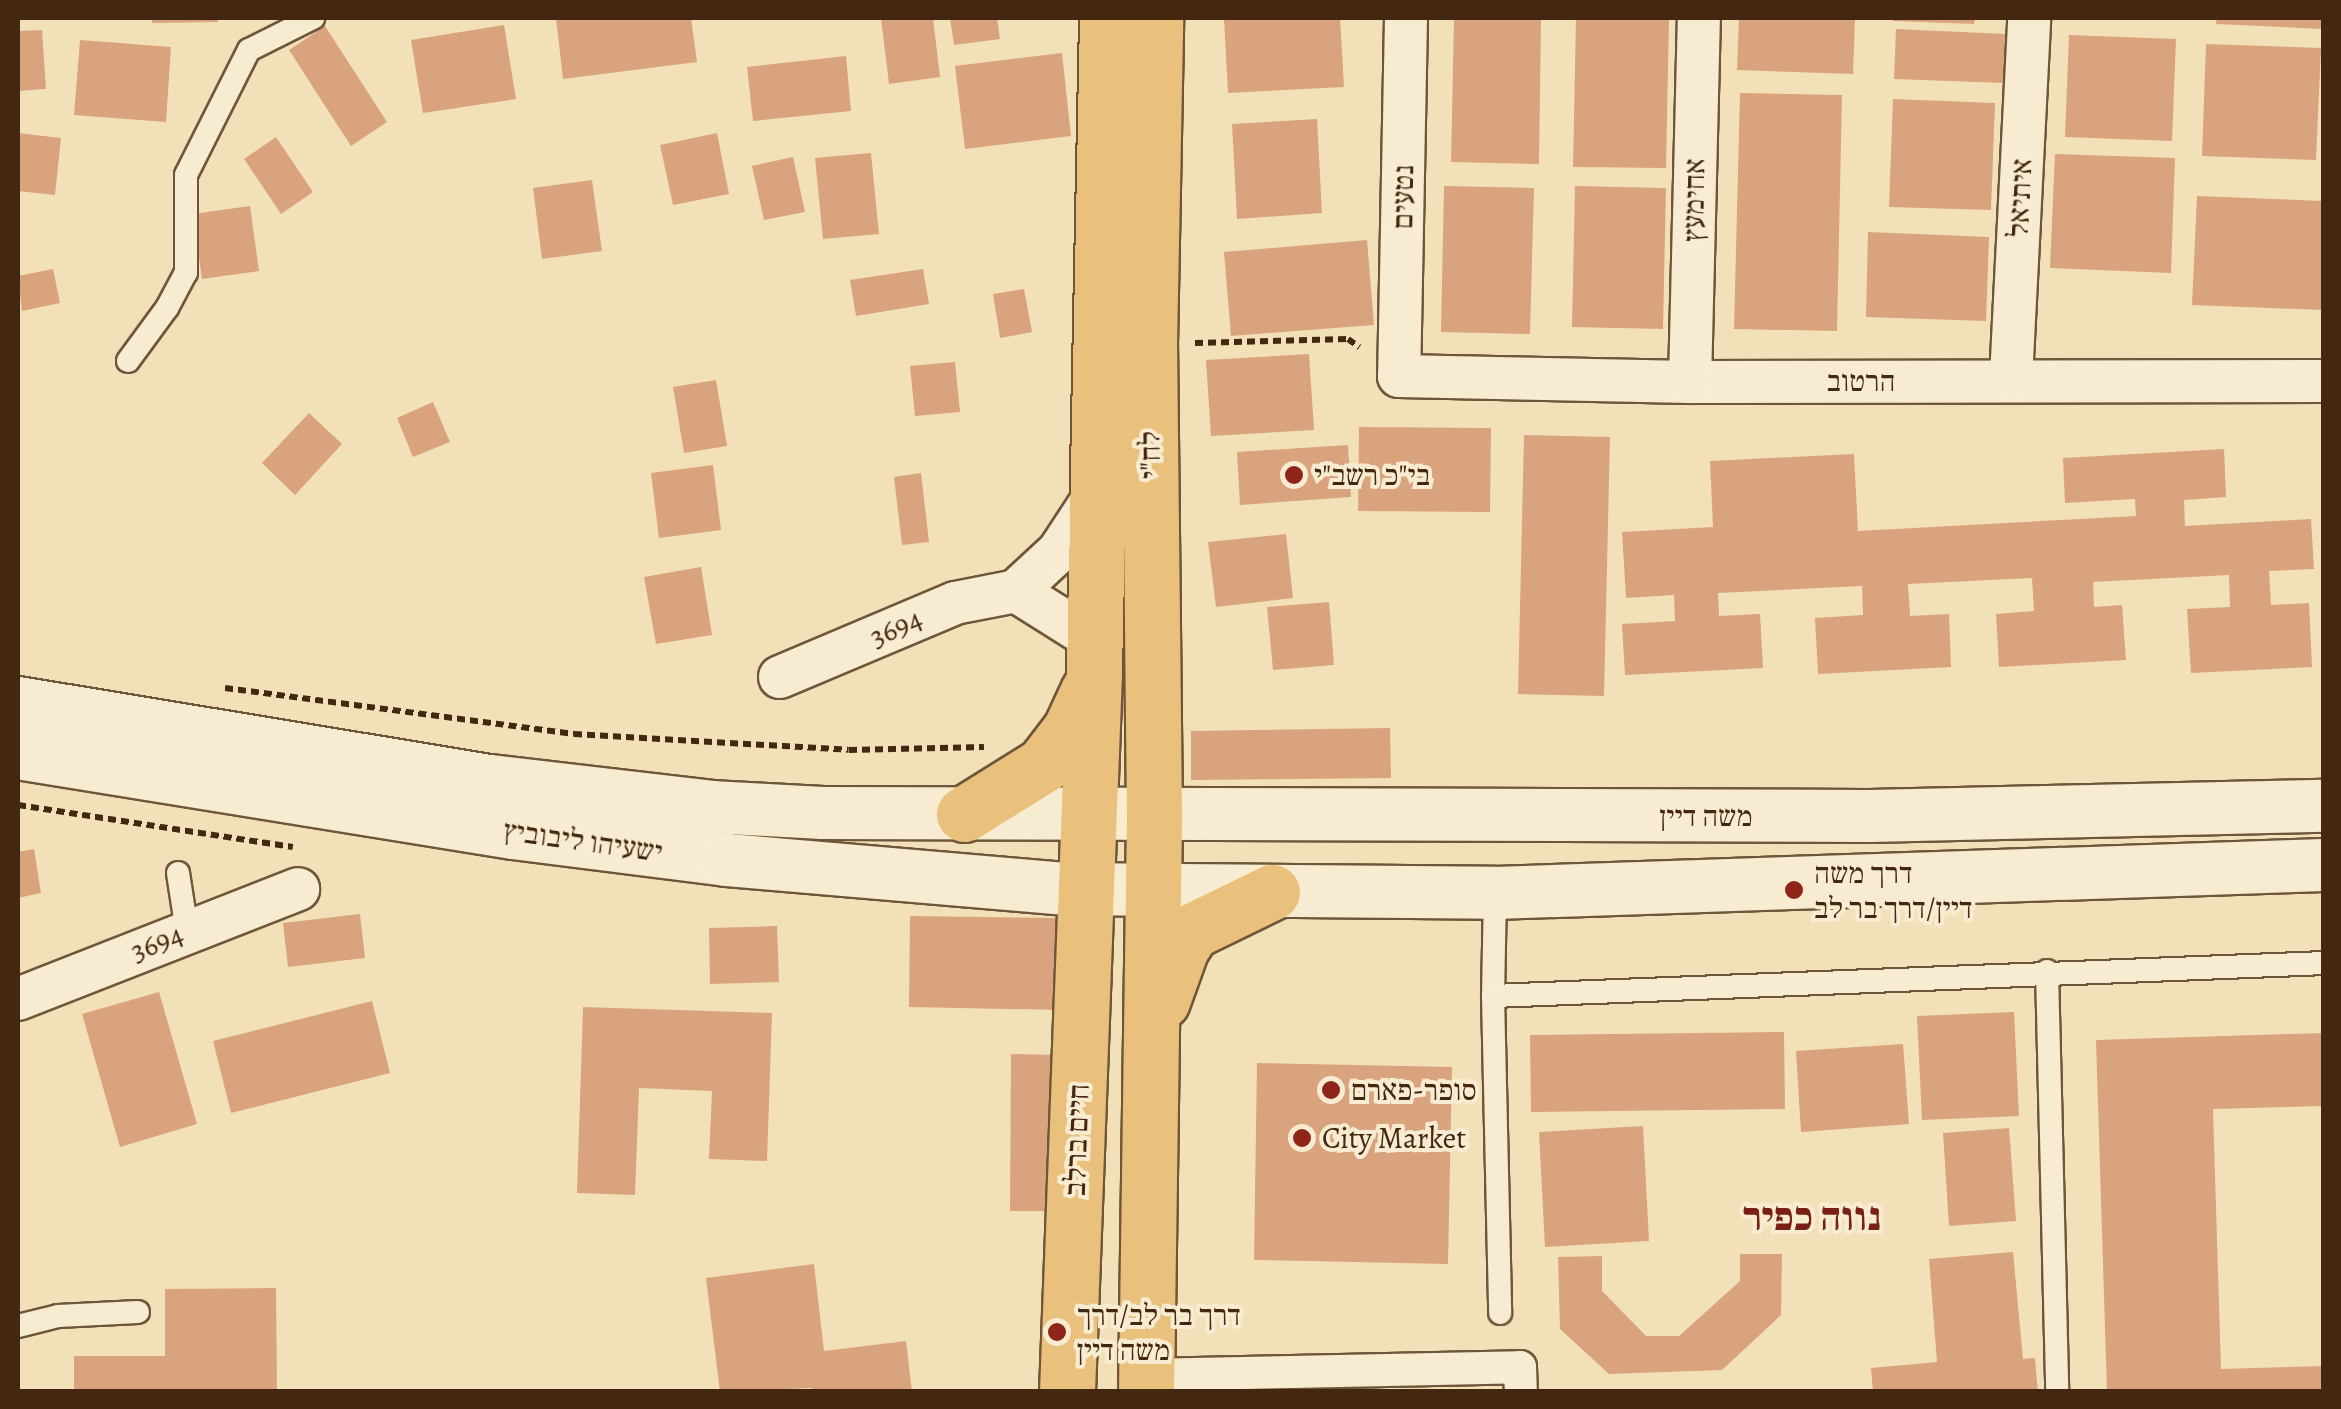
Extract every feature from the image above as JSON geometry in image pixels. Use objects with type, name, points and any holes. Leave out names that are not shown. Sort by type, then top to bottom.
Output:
[{"type":"main road","name":"לח\"י","points":[[1086,890],[1107,18]]},
{"type":"main road","name":"לח\"י","points":[[1153,892],[1148,345],[1155,18]]},
{"type":"main road","points":[[964,814],[1018,784],[1058,748],[1084,705],[1094,657]]},
{"type":"main road","name":"חיים ברלב","points":[[1067,1392],[1086,890]]},
{"type":"main road","points":[[1146,1383],[1153,892]]},
{"type":"main road","points":[[1148,1057],[1169,976],[1192,930],[1272,892]]},
{"type":"street","name":"נטעים","points":[[1399,376],[1406,18]]},
{"type":"street","name":"אחימעץ","points":[[1690,382],[1698,18]]},
{"type":"street","name":"איתיאל","points":[[2011,380],[2029,18]]},
{"type":"street","name":"הרטוב","points":[[1399,376],[1690,382],[2324,382]]},
{"type":"street","points":[[1094,657],[1016,590],[1059,550],[1097,493]]},
{"type":"street","name":"3694","points":[[780,677],[955,603],[1016,590]]},
{"type":"street","name":"ישעיהו ליבוביץ","points":[[18,703],[594,794],[711,807],[1089,815]]},
{"type":"street","name":"ישעיהו ליבוביץ","points":[[18,752],[512,832],[727,860],[1086,890],[1153,892]]},
{"type":"street","name":"משה דיין","points":[[1089,815],[1869,816],[2324,806]]},
{"type":"street","points":[[1153,892],[1495,893],[2324,864]]},
{"type":"street","name":"3694","points":[[18,999],[298,889]]},
{"type":"street","points":[[1146,1383],[1520,1367],[1521,1392]]},
{"type":"lane","points":[[128,361],[167,308],[186,273],[186,175],[249,50],[313,18]]},
{"type":"lane","points":[[178,873],[187,932]]},
{"type":"lane","points":[[1495,893],[1493,996],[1500,1313]]},
{"type":"lane","points":[[1493,996],[2324,963]]},
{"type":"lane","points":[[2047,971],[2058,1392]]},
{"type":"lane","points":[[18,1326],[58,1316],[138,1312]]},
{"type":"path","points":[[1148,345],[1348,339],[1399,376]]},
{"type":"path","points":[[212,686],[574,734],[849,750],[928,750],[1003,744]]},
{"type":"building","points":[[152,18],[218,18],[218,22],[152,23]]},
{"type":"building","points":[[556,18],[691,18],[697,62],[563,79]]},
{"type":"building","points":[[881,18],[933,18],[940,77],[889,84]]},
{"type":"building","points":[[950,18],[997,18],[1000,39],[954,45]]},
{"type":"building","points":[[1224,18],[1340,18],[1344,87],[1228,93]]},
{"type":"building","points":[[1454,18],[1541,18],[1539,164],[1451,162]]},
{"type":"building","points":[[1576,18],[1669,18],[1666,168],[1573,167]]},
{"type":"building","points":[[1739,18],[1855,18],[1853,74],[1737,70]]},
{"type":"building","points":[[1893,18],[1975,18],[1974,24]]},
{"type":"building","points":[[2217,18],[2323,18],[2323,29],[2216,24]]},
{"type":"building","points":[[504,25],[516,99],[423,113],[411,40]]},
{"type":"building","points":[[325,26],[387,122],[351,146],[289,50]]},
{"type":"building","points":[[1896,29],[2005,34],[2004,83],[1894,79]]},
{"type":"building","points":[[42,30],[46,89],[18,91],[18,31]]},
{"type":"building","points":[[2069,35],[2176,39],[2172,141],[2065,137]]},
{"type":"building","points":[[80,40],[171,47],[166,122],[74,115]]},
{"type":"building","points":[[2206,44],[2321,48],[2316,160],[2202,156]]},
{"type":"building","points":[[1062,53],[1071,136],[965,149],[955,66]]},
{"type":"building","points":[[846,56],[851,111],[753,121],[747,67]]},
{"type":"building","points":[[1740,93],[1842,95],[1837,331],[1734,329]]},
{"type":"building","points":[[1893,99],[1995,103],[1991,210],[1889,207]]},
{"type":"building","points":[[1317,119],[1322,213],[1237,219],[1232,124]]},
{"type":"building","points":[[18,133],[61,138],[55,195],[18,191]]},
{"type":"building","points":[[717,133],[729,194],[673,205],[660,145]]},
{"type":"building","points":[[276,137],[313,192],[281,214],[244,159]]},
{"type":"building","points":[[871,153],[879,234],[823,239],[815,158]]},
{"type":"building","points":[[2055,154],[2175,158],[2171,273],[2050,268]]},
{"type":"building","points":[[793,157],[805,212],[764,220],[752,166]]},
{"type":"building","points":[[592,180],[602,251],[542,259],[533,188]]},
{"type":"building","points":[[1444,186],[1534,188],[1530,334],[1441,332]]},
{"type":"building","points":[[1575,186],[1666,188],[1663,329],[1572,327]]},
{"type":"building","points":[[2197,196],[2324,201],[2324,310],[2192,305]]},
{"type":"building","points":[[250,206],[259,271],[202,279],[193,214]]},
{"type":"building","points":[[1868,232],[1989,237],[1986,321],[1866,317]]},
{"type":"building","points":[[1367,240],[1374,325],[1231,336],[1224,252]]},
{"type":"building","points":[[53,269],[60,303],[22,311],[18,276]]},
{"type":"building","points":[[923,269],[929,304],[856,316],[850,280]]},
{"type":"building","points":[[1024,289],[1032,332],[1000,338],[993,294]]},
{"type":"building","points":[[1309,354],[1314,430],[1211,436],[1206,360]]},
{"type":"building","points":[[955,362],[960,412],[915,416],[910,366]]},
{"type":"building","points":[[716,380],[727,446],[684,453],[673,387]]},
{"type":"building","points":[[433,402],[450,442],[413,457],[397,418]]},
{"type":"building","points":[[309,413],[342,444],[295,495],[262,463]]},
{"type":"building","points":[[1359,427],[1491,428],[1490,512],[1358,511]]},
{"type":"building","points":[[1524,435],[1610,437],[1604,696],[1518,694]]},
{"type":"building","name":"בי\"כ רשב\"י","points":[[1348,445],[1351,497],[1240,505],[1237,452]]},
{"type":"building","points":[[2224,449],[2226,497],[2184,500],[2185,526],[2311,519],[2314,569],[2269,571],[2271,605],[2309,603],[2312,667],[2191,673],[2187,609],[2230,607],[2229,575],[2093,582],[2094,607],[2122,605],[2126,660],[1999,667],[1996,614],[2034,611],[2032,578],[1908,584],[1910,616],[1949,614],[1951,667],[1818,674],[1815,618],[1863,615],[1862,586],[1718,593],[1719,616],[1760,614],[1763,668],[1625,675],[1622,624],[1675,621],[1674,595],[1626,598],[1622,532],[1713,527],[1710,461],[1854,454],[1858,531],[2136,516],[2135,499],[2065,503],[2063,458]]},
{"type":"building","points":[[713,465],[721,530],[659,538],[651,473]]},
{"type":"building","points":[[921,473],[929,542],[902,545],[894,477]]},
{"type":"building","points":[[1286,534],[1293,598],[1216,607],[1208,542]]},
{"type":"building","points":[[701,567],[712,635],[656,644],[644,577]]},
{"type":"building","points":[[1329,602],[1334,665],[1273,670],[1267,607]]},
{"type":"building","points":[[1390,728],[1391,778],[1191,780],[1191,731]]},
{"type":"building","points":[[34,849],[41,893],[18,898],[18,852]]},
{"type":"building","points":[[360,914],[365,958],[288,967],[283,923]]},
{"type":"building","points":[[910,916],[1063,918],[1062,1010],[909,1007]]},
{"type":"building","points":[[777,926],[779,982],[710,984],[709,928]]},
{"type":"building","points":[[159,992],[197,1124],[120,1147],[82,1014]]},
{"type":"building","points":[[372,1001],[390,1073],[231,1113],[213,1041]]},
{"type":"building","points":[[583,1007],[772,1013],[767,1161],[709,1159],[712,1091],[639,1088],[635,1195],[577,1193]]},
{"type":"building","points":[[2014,1012],[2019,1116],[1922,1120],[1917,1016]]},
{"type":"building","points":[[1784,1032],[1785,1109],[1531,1112],[1530,1035]]},
{"type":"building","points":[[2324,1033],[2324,1106],[2213,1109],[2221,1369],[2324,1366],[2324,1392],[2107,1392],[2096,1040]]},
{"type":"building","points":[[1903,1044],[1909,1124],[1801,1132],[1796,1051]]},
{"type":"building","points":[[1011,1054],[1058,1055],[1057,1211],[1010,1211]]},
{"type":"building","points":[[1257,1063],[1452,1067],[1448,1264],[1254,1260]]},
{"type":"building","points":[[1643,1126],[1649,1241],[1545,1247],[1539,1132]]},
{"type":"building","points":[[2009,1128],[2016,1221],[1949,1226],[1943,1133]]},
{"type":"building","points":[[2013,1252],[2023,1359],[2035,1358],[2038,1392],[1873,1392],[1871,1368],[1937,1362],[1929,1259]]},
{"type":"building","points":[[1740,1254],[1782,1254],[1781,1315],[1722,1370],[1609,1374],[1560,1329],[1558,1257],[1602,1256],[1602,1291],[1646,1336],[1679,1336],[1740,1281]]},
{"type":"building","points":[[814,1264],[824,1351],[906,1341],[912,1392],[812,1392],[812,1388],[720,1392],[706,1278]]},
{"type":"building","points":[[276,1288],[277,1392],[74,1392],[74,1356],[165,1356],[165,1289]]},
{"type":"place","name":"בי\"כ רשב\"י","points":[[1294,475]]},
{"type":"place","name":"דרך משה דיין/דרך בר לב","points":[[1794,890]]},
{"type":"place","name":"סופר-פארם","points":[[1331,1090]]},
{"type":"place","name":"City Market","points":[[1302,1138]]},
{"type":"place","name":"דרך בר לב/דרך משה דיין","points":[[1057,1332]]},
{"type":"district","name":"נווה כפיר","points":[[1812,1217]]}]
